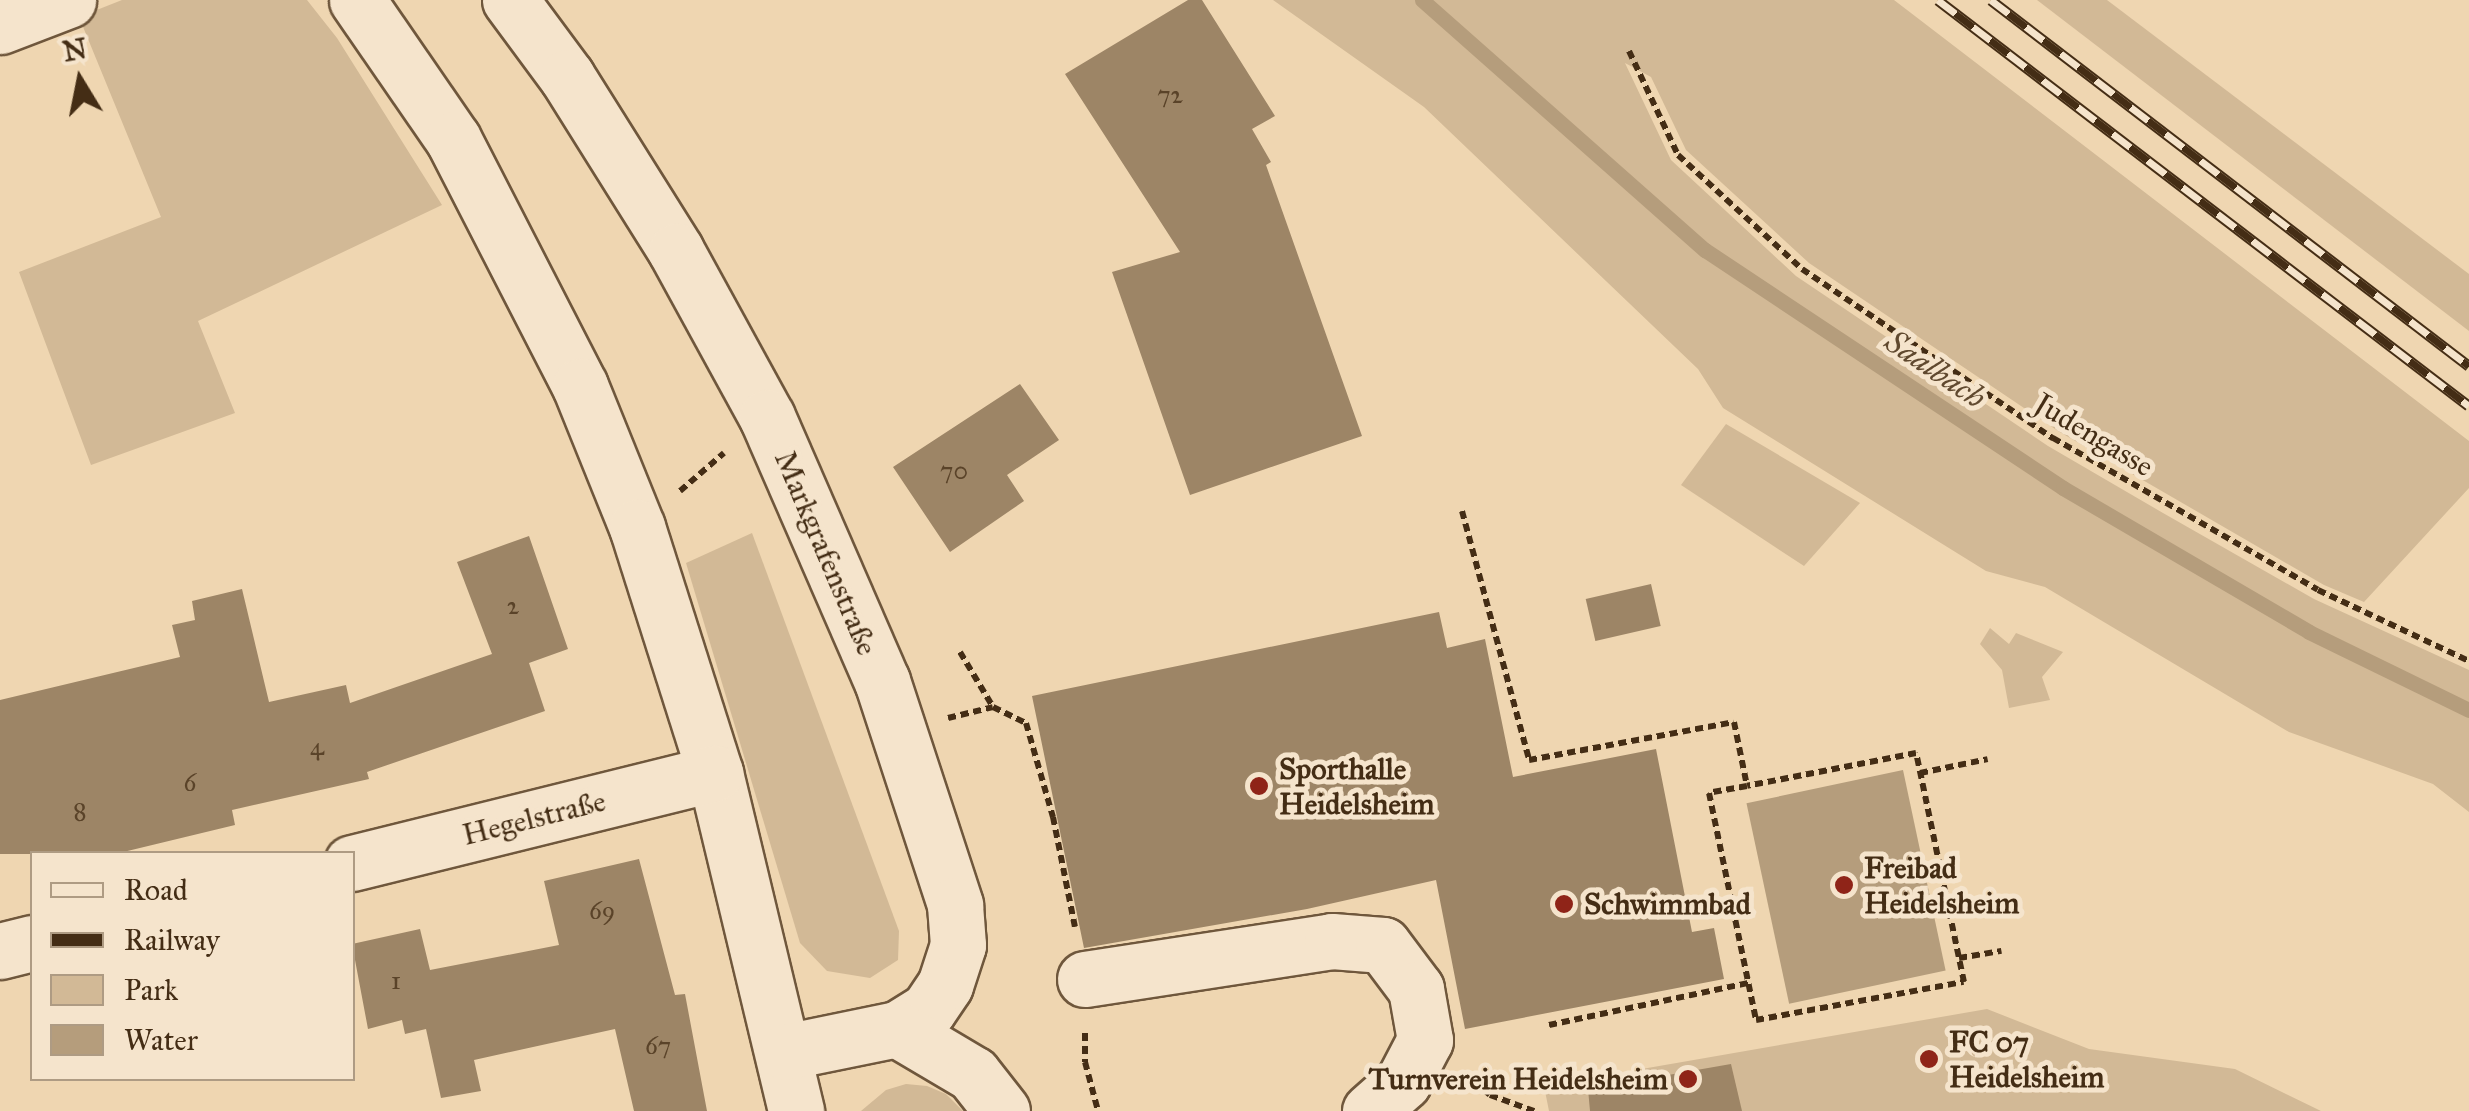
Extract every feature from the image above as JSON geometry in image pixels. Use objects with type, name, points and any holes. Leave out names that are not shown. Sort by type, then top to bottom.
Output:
[{"type":"street","points":[[0,26],[68,0]]},
{"type":"street","points":[[357,0],[453,140],[580,386],[637,527],[715,773],[785,1052],[796,1111]]},
{"type":"street","name":"Markgrafenstraße","points":[[510,0],[567,77],[676,251],[767,417],[833,564],[898,730],[954,905],[958,944],[945,985],[928,1010],[897,1029],[785,1052]]},
{"type":"street","name":"Hegelstraße","points":[[355,863],[715,773]]},
{"type":"street","points":[[1085,979],[1332,941],[1383,945],[1416,989],[1425,1040],[1404,1082],[1370,1111]]},
{"type":"street","points":[[0,951],[30,944]]},
{"type":"street","points":[[897,1029],[973,1074],[1002,1111]]},
{"type":"path","name":"Judengasse","points":[[1629,51],[1678,155],[1802,269],[2069,448],[2318,590],[2469,661]]},
{"type":"path","points":[[637,527],[767,417]]},
{"type":"path","points":[[1462,512],[1530,760],[1734,722],[1747,786]]},
{"type":"path","points":[[960,652],[993,707],[1026,722],[1053,818],[1085,979],[1085,1062],[1098,1111]]},
{"type":"path","points":[[898,730],[993,707]]},
{"type":"path","points":[[1916,754],[1964,982],[1756,1020],[1709,792],[1747,786],[1916,754]]},
{"type":"path","points":[[1920,773],[1988,760]]},
{"type":"path","points":[[1959,958],[2001,951]]},
{"type":"path","points":[[1549,1026],[1749,983]]},
{"type":"path","points":[[1425,1040],[1490,1094],[1534,1111]]},
{"type":"green space","points":[[122,0],[307,0],[337,38],[442,205],[198,321],[235,413],[91,465],[19,272],[161,217],[79,17]]},
{"type":"green space","points":[[1273,0],[1894,0],[2469,441],[2469,488],[2364,602],[2324,585],[2058,431],[1809,263],[1686,150],[1651,77],[1625,63],[1671,160],[1796,276],[2048,446],[2314,599],[2469,670],[2469,812],[2433,784],[2289,732],[2045,587],[1986,571],[1723,408],[1698,369],[1424,107]]},
{"type":"green space","points":[[2037,0],[2107,0],[2469,274],[2469,331]]},
{"type":"green space","points":[[1726,424],[1860,503],[1804,566],[1681,485]]},
{"type":"green space","points":[[752,533],[899,931],[898,960],[870,978],[827,971],[800,943],[686,563]]},
{"type":"green space","points":[[1990,628],[2009,644],[2016,633],[2063,652],[2042,677],[2050,700],[2009,708],[2002,670],[1980,644]]},
{"type":"green space","name":"FC 07 Heidelsheim","points":[[1987,1009],[2089,1049],[2235,1069],[2321,1111],[1549,1111],[1544,1086]]},
{"type":"green space","points":[[906,1084],[927,1086],[946,1094],[963,1111],[861,1111],[886,1090]]},
{"type":"water","name":"Freibad Heidelsheim","points":[[1903,770],[1946,971],[1789,1004],[1746,803]]},
{"type":"building","points":[[1188,0],[1202,0],[1275,116],[1252,129],[1271,162],[1266,165],[1362,436],[1190,495],[1112,272],[1180,252],[1065,74]]},
{"type":"building","points":[[1020,384],[1059,440],[1007,475],[1024,501],[950,552],[893,467]]},
{"type":"building","points":[[529,536],[568,649],[529,663],[545,711],[367,772],[369,779],[232,810],[235,825],[127,851],[0,854],[0,700],[180,657],[172,625],[195,620],[192,601],[242,589],[269,702],[346,685],[350,703],[492,654],[457,562]]},
{"type":"building","points":[[1651,584],[1661,626],[1595,641],[1586,599]]},
{"type":"building","name":"Sporthalle Heidelsheim","points":[[1439,612],[1447,648],[1485,639],[1513,777],[1656,749],[1692,932],[1714,928],[1724,979],[1465,1029],[1436,880],[1307,909],[1084,948],[1032,696]]},
{"type":"building","points":[[639,859],[675,995],[685,994],[707,1111],[634,1111],[615,1029],[474,1060],[481,1091],[441,1098],[426,1029],[405,1034],[402,1020],[368,1029],[355,943],[420,929],[430,970],[559,945],[544,881]]},
{"type":"building","name":"Turnverein Heidelsheim","points":[[1731,1064],[1742,1111],[1590,1111],[1588,1089]]},
{"type":"waterway","name":"Saalbach","points":[[1422,0],[1705,250],[2063,488],[2309,632],[2469,710]]},
{"type":"railway","points":[[1938,0],[2469,406]]},
{"type":"railway","points":[[1991,0],[2469,366]]},
{"type":"place","name":"Sporthalle Heidelsheim","points":[[1259,786]]},
{"type":"place","name":"Freibad Heidelsheim","points":[[1844,885]]},
{"type":"place","name":"Schwimmbad","points":[[1564,904]]},
{"type":"place","name":"FC 07 Heidelsheim","points":[[1929,1059]]},
{"type":"place","name":"Turnverein Heidelsheim","points":[[1688,1079]]}]
